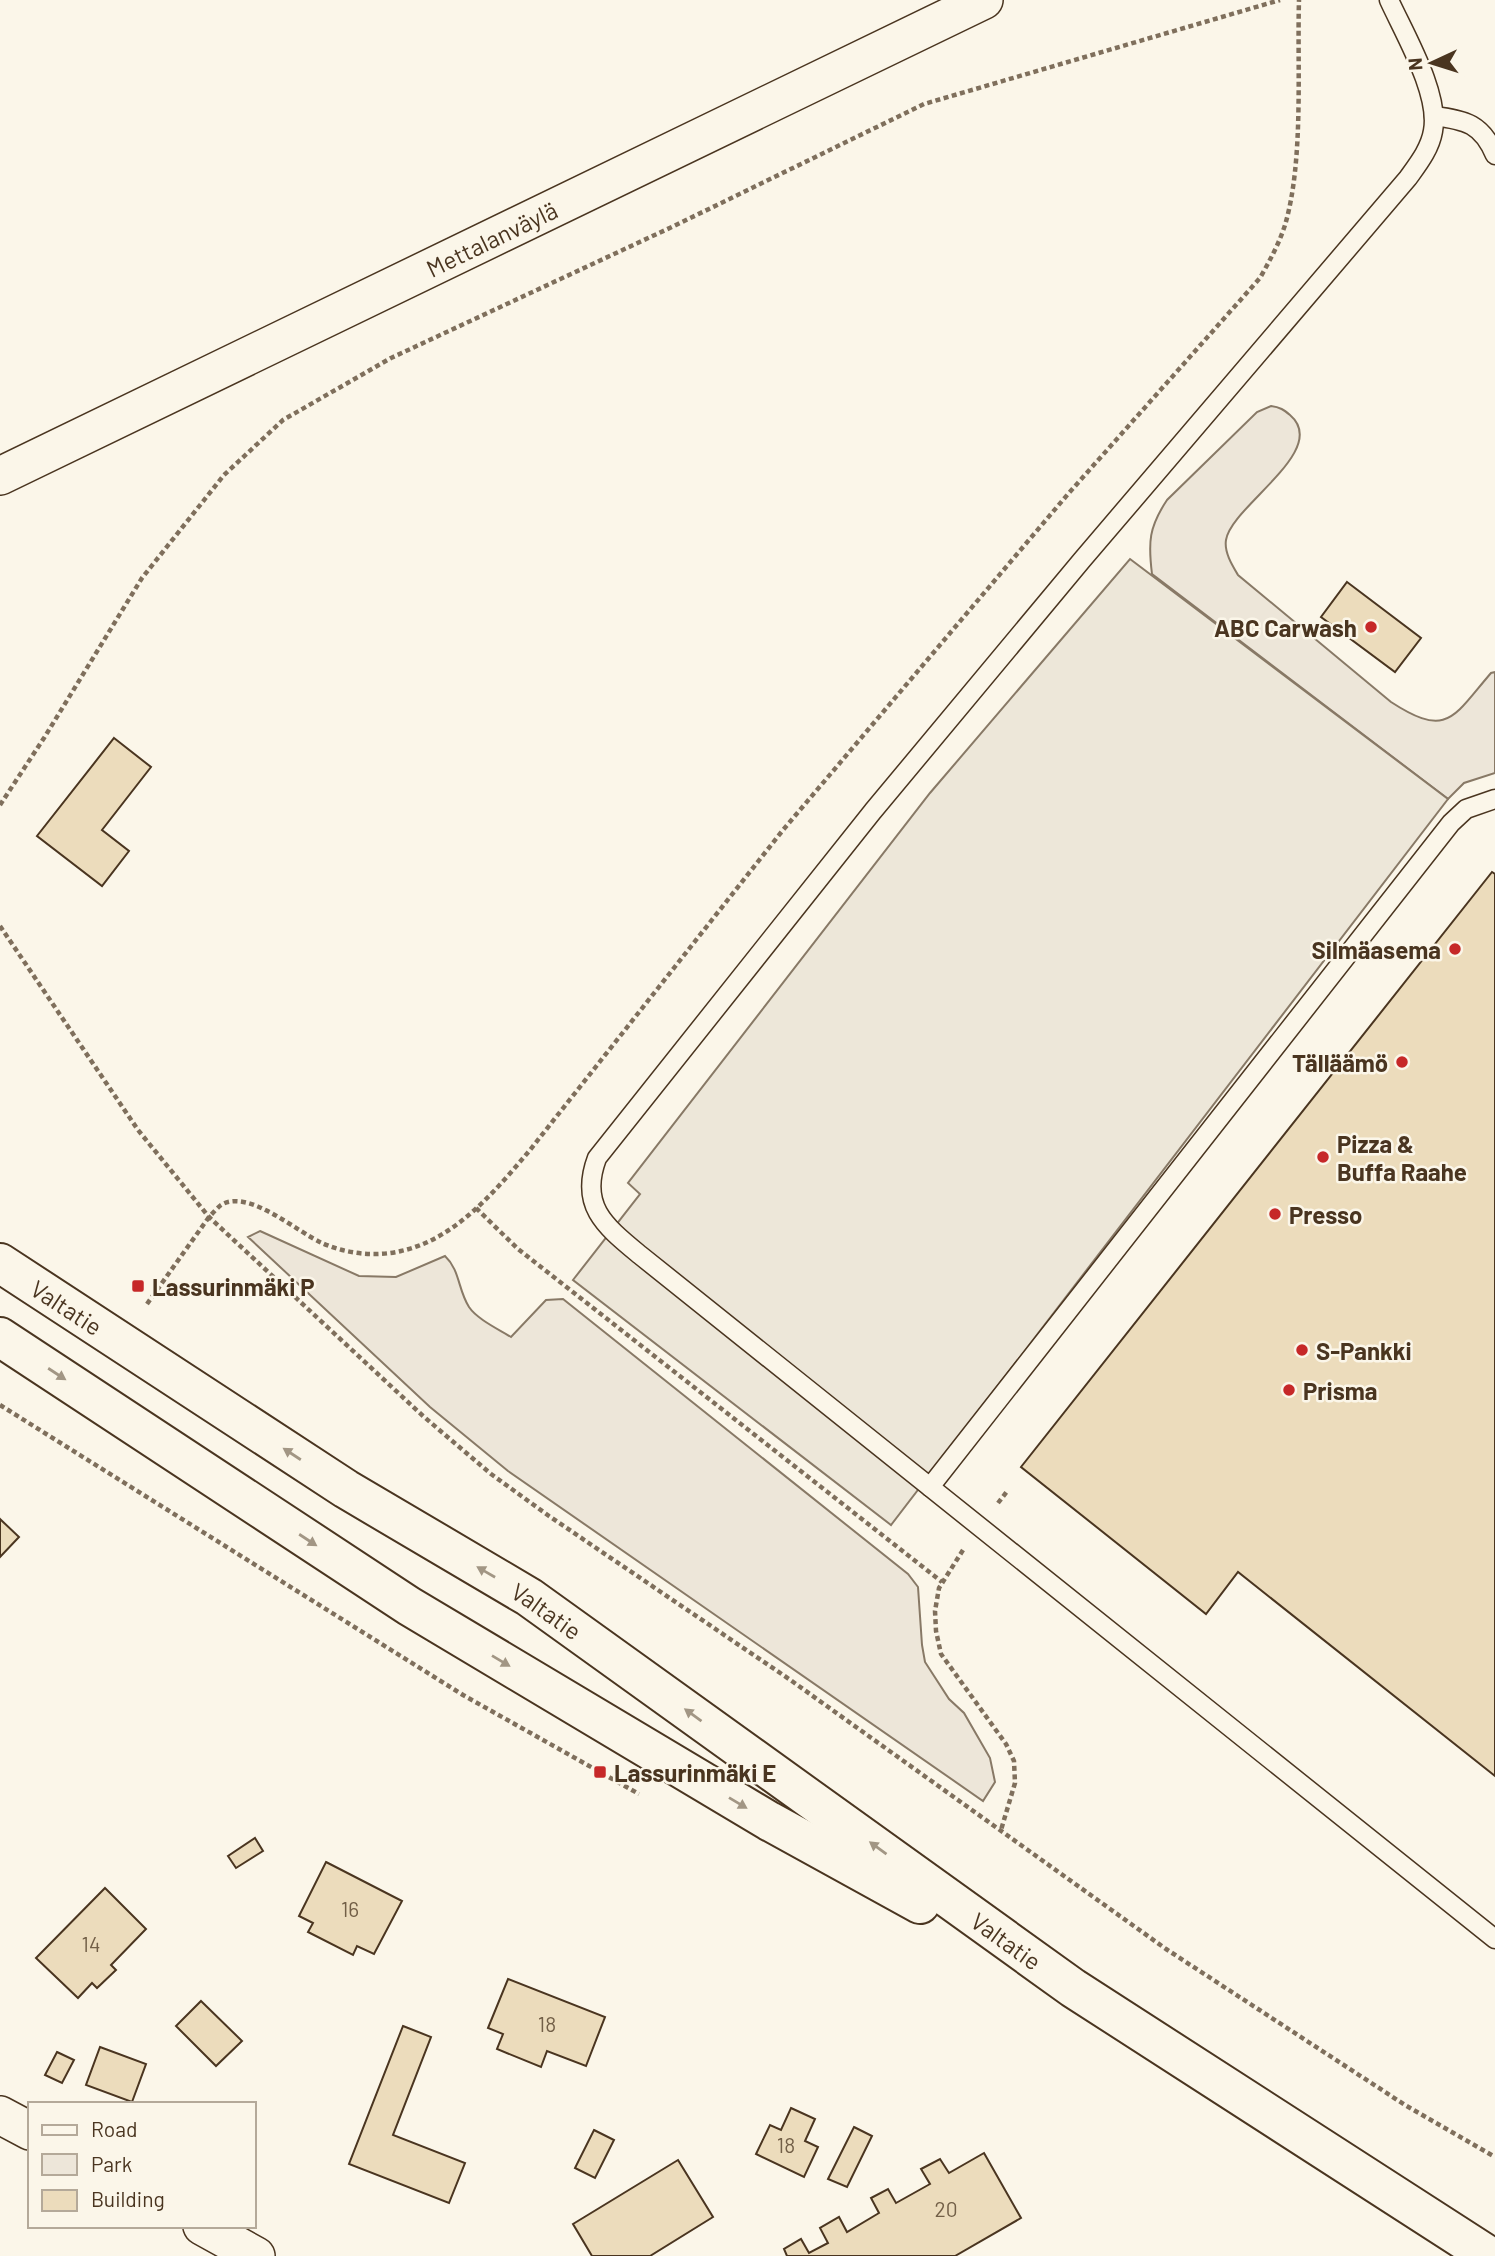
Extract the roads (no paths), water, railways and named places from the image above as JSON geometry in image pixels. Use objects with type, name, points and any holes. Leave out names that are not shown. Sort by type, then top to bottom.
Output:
[{"type":"highway","name":"Valtatie","points":[[0,1263],[346,1489],[529,1597],[1073,1988],[1489,2256]]},
{"type":"highway","name":"Valtatie","points":[[0,1337],[409,1606],[769,1821],[1073,1988]]},
{"type":"street","name":"Mettalanväylä","points":[[0,476],[984,0]]},
{"type":"street","points":[[0,2115],[28,2130]]},
{"type":"street","points":[[206,2228],[256,2256]]},
{"type":"lane","points":[[1389,0],[1432,96],[1433,132],[1426,151],[1408,178],[1082,560],[873,811],[597,1158],[590,1175],[589,1188],[593,1205],[619,1237],[1495,1939]]},
{"type":"lane","points":[[1434,116],[1457,118],[1472,124],[1485,135],[1495,155]]},
{"type":"lane","points":[[930,1487],[1451,823],[1465,809],[1495,799]]},
{"type":"place","name":"ABC Carwash","points":[[1371,627]]},
{"type":"place","name":"Silmäasema","points":[[1455,949]]},
{"type":"place","name":"Tälläämö","points":[[1402,1062]]},
{"type":"place","name":"Pizza & Buffa Raahe","points":[[1323,1157]]},
{"type":"place","name":"Presso","points":[[1275,1214]]},
{"type":"place","name":"Lassurinmäki P","points":[[138,1286]]},
{"type":"place","name":"S-Pankki","points":[[1302,1350]]},
{"type":"place","name":"Prisma","points":[[1289,1390]]},
{"type":"place","name":"Lassurinmäki E","points":[[600,1772]]}]
